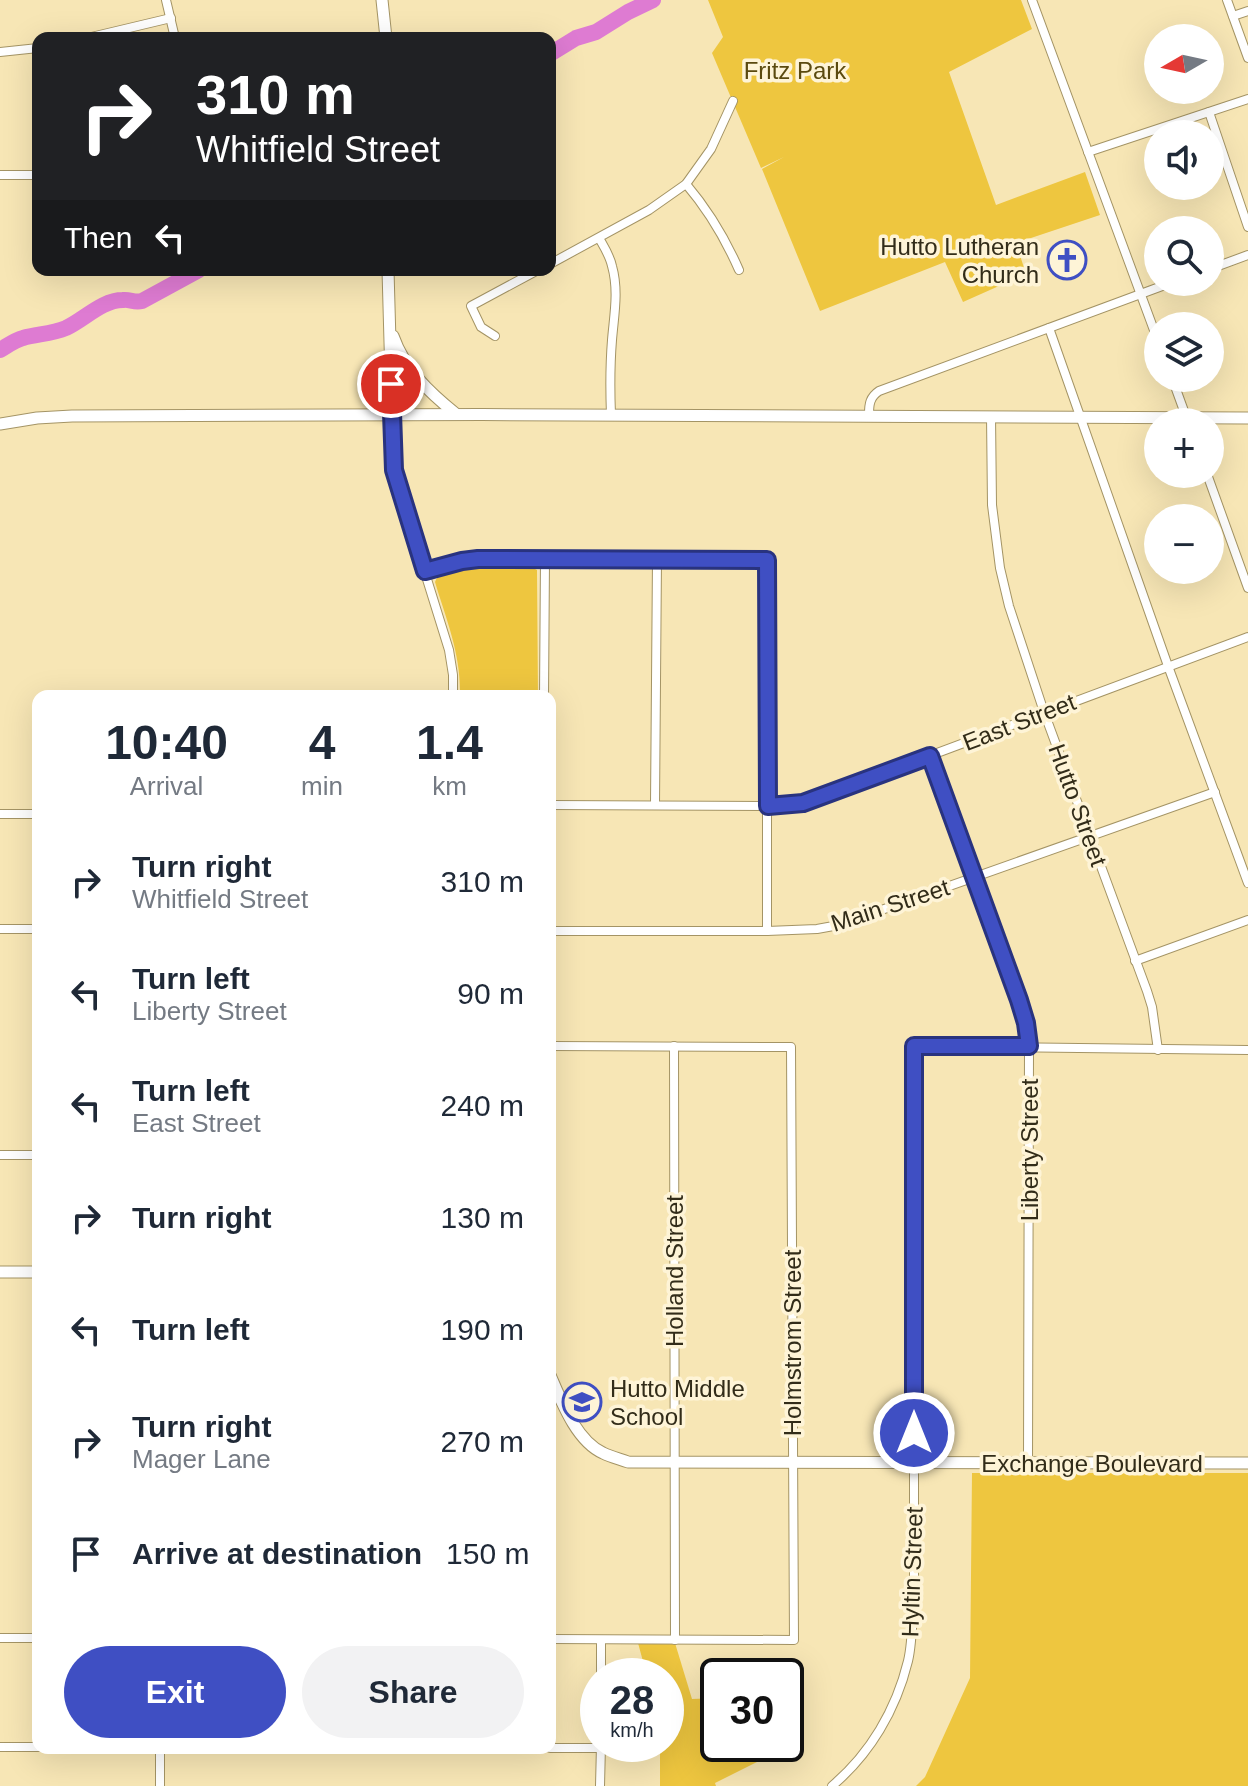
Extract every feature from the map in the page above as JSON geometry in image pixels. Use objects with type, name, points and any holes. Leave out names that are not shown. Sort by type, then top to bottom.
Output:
[{"type":"main road","points":[[382,0],[385,32]]},
{"type":"main road","points":[[388,276],[392,414]]},
{"type":"main road","points":[[390,324],[409,369],[456,414]]},
{"type":"main road","points":[[0,424],[72,416],[392,414],[869,414],[1144,419]]},
{"type":"main road","points":[[1224,419],[1248,418]]},
{"type":"main road","points":[[0,1272],[32,1272]]},
{"type":"main road","name":"Exchange Boulevard","points":[[556,1388],[571,1422],[600,1452],[628,1462],[1248,1463]]},
{"type":"street","points":[[166,0],[174,32]]},
{"type":"street","points":[[1032,0],[1147,312]]},
{"type":"street","points":[[1227,0],[1248,58]]},
{"type":"street","points":[[1233,16],[1248,11]]},
{"type":"street","points":[[112,32],[171,18]]},
{"type":"street","points":[[0,52],[32,49]]},
{"type":"street","points":[[1088,152],[1248,99]]},
{"type":"street","points":[[556,261],[649,210],[686,184],[711,149],[733,101]]},
{"type":"street","points":[[1209,112],[1248,227]]},
{"type":"street","points":[[0,175],[32,175]]},
{"type":"street","points":[[686,184],[705,206],[725,238],[739,270]]},
{"type":"street","points":[[599,238],[612,263],[616,288],[610,377],[611,415]]},
{"type":"street","points":[[1224,264],[1248,255]]},
{"type":"street","points":[[495,336],[481,327],[471,306],[527,276]]},
{"type":"street","points":[[869,414],[869,403],[879,391],[1144,292]]},
{"type":"street","points":[[1049,328],[1248,883]]},
{"type":"street","points":[[392,414],[394,470],[449,650],[453,690]]},
{"type":"street","name":"Hutto Street","points":[[991,416],[992,505],[1000,568],[1009,606],[1044,712],[1152,1007],[1158,1050]]},
{"type":"street","points":[[1212,488],[1248,588]]},
{"type":"street","points":[[544,690],[545,559]]},
{"type":"street","points":[[655,805],[657,559]]},
{"type":"street","points":[[425,571],[462,561],[767,560],[767,931]]},
{"type":"street","name":"East Street","points":[[556,805],[768,806],[803,803],[1248,637]]},
{"type":"street","name":"Liberty Street","points":[[930,756],[1026,1023],[1029,1046],[1028,1464]]},
{"type":"street","name":"Main Street","points":[[556,931],[767,931],[839,925],[1215,792]]},
{"type":"street","points":[[0,814],[32,814]]},
{"type":"street","points":[[1135,961],[1248,920]]},
{"type":"street","points":[[0,929],[32,929]]},
{"type":"street","points":[[556,1046],[674,1046]]},
{"type":"street","name":"Holmstrom Street","points":[[674,1046],[791,1047],[794,1640],[675,1640]]},
{"type":"street","name":"Holland Street","points":[[674,1046],[675,1640]]},
{"type":"street","name":"Hyltin Street","points":[[832,1786],[872,1743],[893,1705],[908,1659],[914,1593],[914,1046],[1029,1046]]},
{"type":"street","points":[[1029,1046],[1248,1050]]},
{"type":"street","points":[[0,1155],[32,1155]]},
{"type":"street","points":[[0,1638],[32,1638]]},
{"type":"street","points":[[556,1639],[675,1640]]},
{"type":"street","points":[[601,1640],[601,1658]]},
{"type":"street","points":[[0,1747],[32,1747]]},
{"type":"street","points":[[556,1748],[580,1747]]},
{"type":"street","points":[[160,1754],[160,1786]]},
{"type":"street","points":[[600,1786],[601,1762]]},
{"type":"green space","name":"Fritz Park","points":[[708,0],[1021,0],[1032,29],[949,72],[996,205],[1085,172],[1100,215],[1016,243],[1026,274],[963,302],[945,262],[820,311],[762,169],[784,157],[761,168],[712,53],[723,37]]},
{"type":"green space","points":[[529,566],[537,570],[538,690],[460,690],[456,652],[435,582],[442,573],[461,568]]},
{"type":"green space","points":[[972,1473],[1248,1473],[1248,1786],[916,1786],[925,1777],[970,1678]]},
{"type":"green space","points":[[638,1643],[675,1643],[680,1658],[642,1658]]},
{"type":"green space","points":[[684,1673],[692,1699],[700,1699],[700,1762],[757,1762],[715,1783],[716,1786],[660,1786],[660,1762],[684,1762]]},
{"type":"waterway","points":[[556,50],[653,0]]},
{"type":"waterway","points":[[0,350],[20,339],[66,328],[108,303],[142,301],[188,276]]},
{"type":"place","name":"Hutto Lutheran Church","points":[[1067,260]]},
{"type":"place","name":"Hutto Middle School","points":[[582,1402]]},
{"type":"route","points":[[391,384],[394,470],[425,571],[478,559],[767,560],[768,806],[803,803],[930,756],[1019,1000],[1029,1046],[914,1046],[914,1433]]}]
